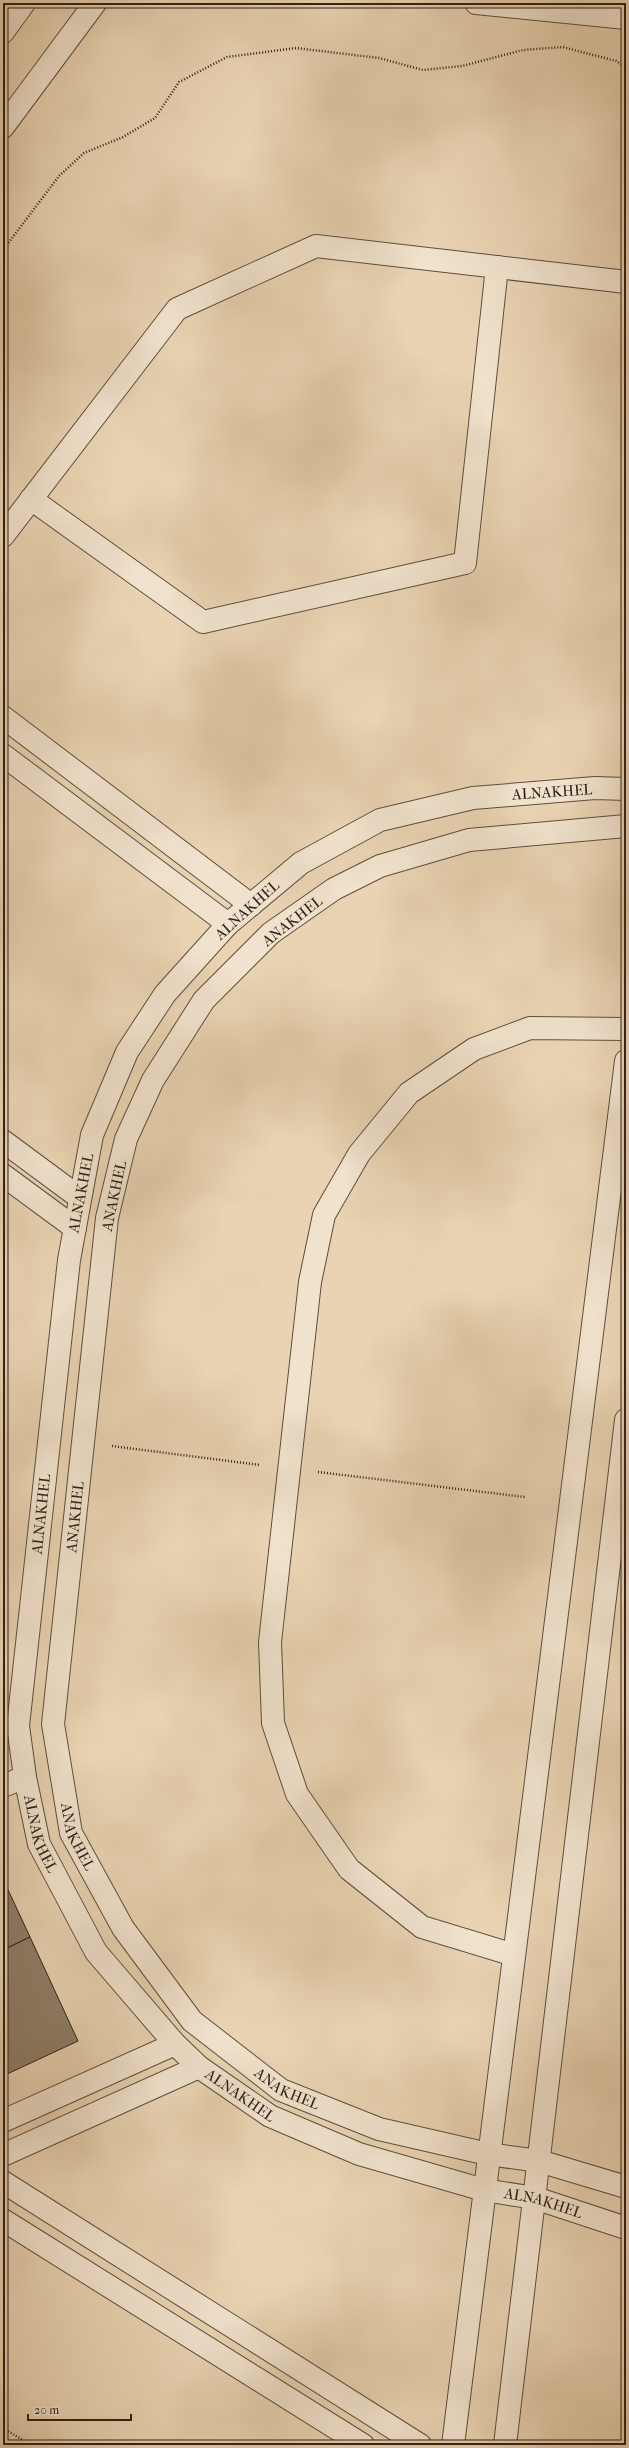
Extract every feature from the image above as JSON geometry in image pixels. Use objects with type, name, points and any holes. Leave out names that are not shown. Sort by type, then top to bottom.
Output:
[{"type":"street","points":[[3,32],[24,3]]},
{"type":"street","points":[[3,128],[95,3]]},
{"type":"street","points":[[476,3],[626,18]]},
{"type":"street","points":[[3,536],[177,309],[316,246],[626,282]]},
{"type":"street","points":[[31,499],[203,622],[465,563],[497,267]]},
{"type":"street","points":[[3,717],[251,904]]},
{"type":"street","points":[[3,755],[228,924]]},
{"type":"street","name":"ALNAKHEL","points":[[626,789],[595,788],[474,798],[380,820],[301,863],[228,924],[165,994],[127,1052],[92,1135],[69,1260],[18,1726],[25,1777],[39,1844],[96,1952],[175,2044],[199,2067],[270,2116],[359,2154],[484,2190],[535,2198],[626,2228]]},
{"type":"street","name":"ANAKHEL","points":[[626,826],[469,840],[380,866],[334,889],[271,934],[204,1000],[153,1080],[126,1139],[107,1218],[53,1724],[71,1833],[123,1928],[192,2021],[281,2090],[379,2129],[488,2154],[539,2161],[626,2187]]},
{"type":"street","points":[[514,1955],[422,1927],[349,1869],[297,1794],[273,1723],[270,1642],[310,1282],[324,1215],[359,1154],[409,1093],[474,1049],[530,1028],[626,1029]]},
{"type":"street","points":[[453,2445],[488,2154],[626,1061]]},
{"type":"street","points":[[3,1140],[80,1198]]},
{"type":"street","points":[[3,1175],[75,1228]]},
{"type":"street","points":[[505,2445],[626,1420]]},
{"type":"street","points":[[3,1786],[25,1777]]},
{"type":"street","points":[[3,2121],[175,2044]]},
{"type":"street","points":[[3,2155],[199,2067]]},
{"type":"street","points":[[3,2182],[420,2445]]},
{"type":"street","points":[[3,2220],[363,2445]]},
{"type":"path","points":[[3,250],[58,176],[84,153],[123,137],[155,118],[180,82],[227,57],[296,48],[379,58],[423,70],[462,66],[523,50],[564,47],[616,61],[626,67]]},
{"type":"path","points":[[3,2428],[31,2445]]},
{"type":"building","points":[[3,1879],[30,1937],[3,1950]]},
{"type":"building","points":[[30,1937],[78,2041],[5,2075],[3,1950]]}]
